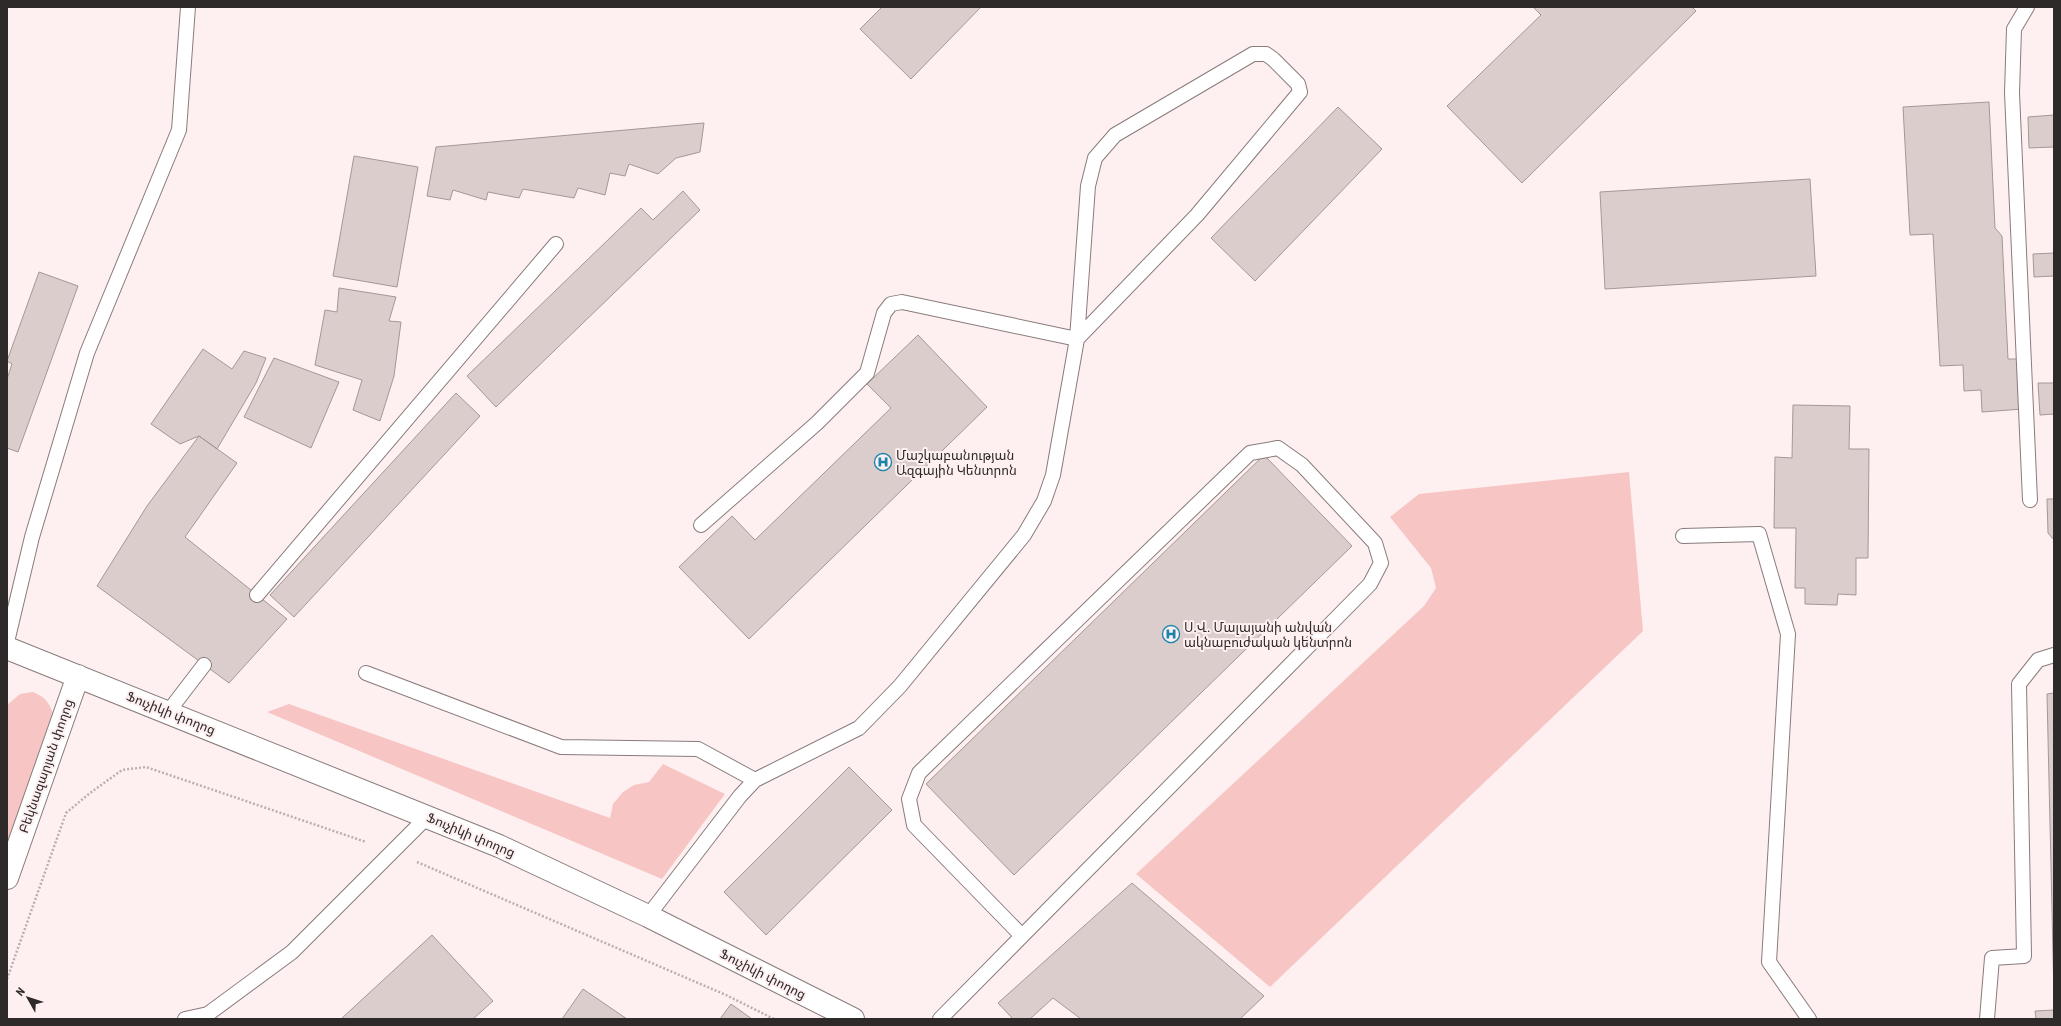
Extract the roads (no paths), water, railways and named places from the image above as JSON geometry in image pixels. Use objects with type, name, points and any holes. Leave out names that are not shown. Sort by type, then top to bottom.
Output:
[{"type":"street","name":"Ֆուչիկի փողոց","points":[[7,648],[499,846],[648,916],[853,1019]]},
{"type":"street","name":"Բեկնազարյան փողոց","points":[[7,878],[78,676]]},
{"type":"lane","points":[[7,642],[32,537],[87,353],[179,130],[188,7]]},
{"type":"lane","points":[[2027,7],[2014,29],[2012,93],[2030,500]]},
{"type":"lane","points":[[648,916],[740,796],[755,780],[859,728],[900,686],[1024,535],[1044,501],[1053,475],[1077,339],[1088,186],[1095,158],[1114,135],[1253,54],[1266,54],[1273,58],[1298,84],[1300,92],[1293,103],[1197,215],[1077,339]]},
{"type":"lane","points":[[257,595],[556,244]]},
{"type":"lane","points":[[701,525],[817,423],[867,373],[884,313],[891,304],[902,302],[1077,339]]},
{"type":"lane","points":[[940,1019],[1370,584],[1381,563],[1375,543],[1302,465],[1278,448],[1250,453],[919,773],[909,799],[914,825],[1022,936]]},
{"type":"lane","points":[[1683,536],[1759,534],[1788,634],[1769,962],[1809,1019]]},
{"type":"lane","points":[[1987,1019],[1992,958],[2024,956],[2019,684],[2038,660],[2054,655]]},
{"type":"lane","points":[[168,712],[204,664]]},
{"type":"lane","points":[[366,673],[561,748],[698,749],[755,780]]},
{"type":"lane","points":[[185,1019],[208,1014],[292,952],[427,817]]},
{"type":"place","name":"Մաշկաբանության Ազգային Կենտրոն","points":[[883,462]]},
{"type":"place","name":"Ս.Վ. Մալայանի անվան ակնաբուժական կենտրոն","points":[[1171,634]]}]
